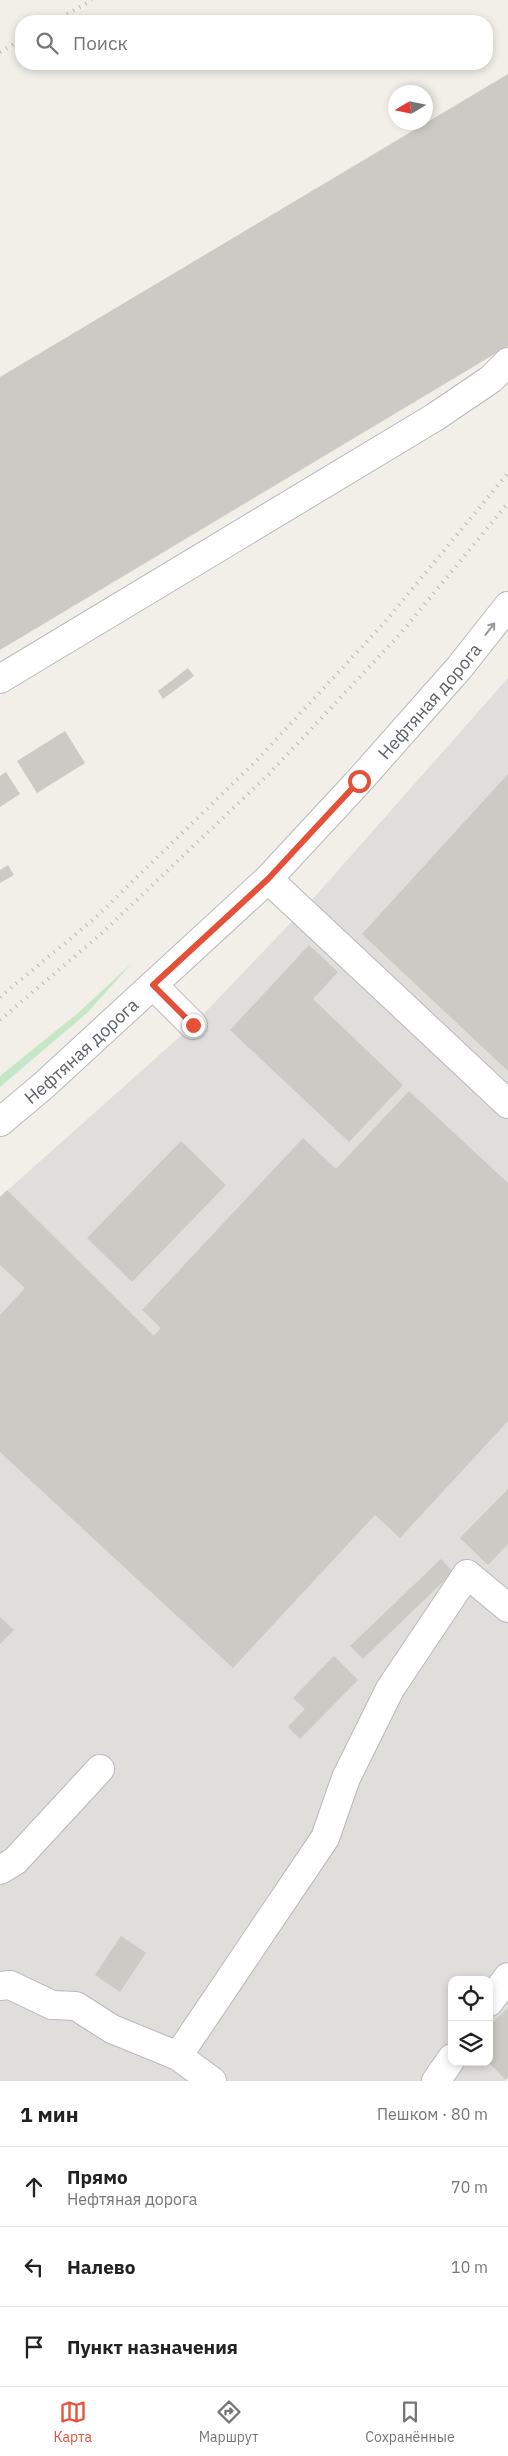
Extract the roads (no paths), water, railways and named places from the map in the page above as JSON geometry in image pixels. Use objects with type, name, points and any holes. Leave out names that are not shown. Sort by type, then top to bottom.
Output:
[{"type":"street","points":[[0,679],[435,417],[491,379],[508,362]]},
{"type":"street","name":"Нефтяная дорога","points":[[0,1122],[268,879],[353,788],[453,675],[508,606]]},
{"type":"street","points":[[268,879],[508,1104]]},
{"type":"street","points":[[153,985],[193,1025]]},
{"type":"street","points":[[178,2056],[326,1838],[346,1778],[390,1689],[467,1574],[508,1608]]},
{"type":"street","points":[[0,1870],[15,1861],[100,1769]]},
{"type":"street","points":[[493,1997],[508,1977]]},
{"type":"street","points":[[0,1986],[10,1984],[52,2005],[76,2006],[112,2029],[178,2056],[212,2081]]},
{"type":"street","points":[[436,2081],[448,2064]]},
{"type":"railway","points":[[66,15],[92,0]]},
{"type":"railway","points":[[0,52],[15,43]]},
{"type":"railway","points":[[0,997],[94,919],[257,760],[385,622],[508,473]]},
{"type":"railway","points":[[0,1020],[101,934],[269,774],[401,633],[508,503]]}]
